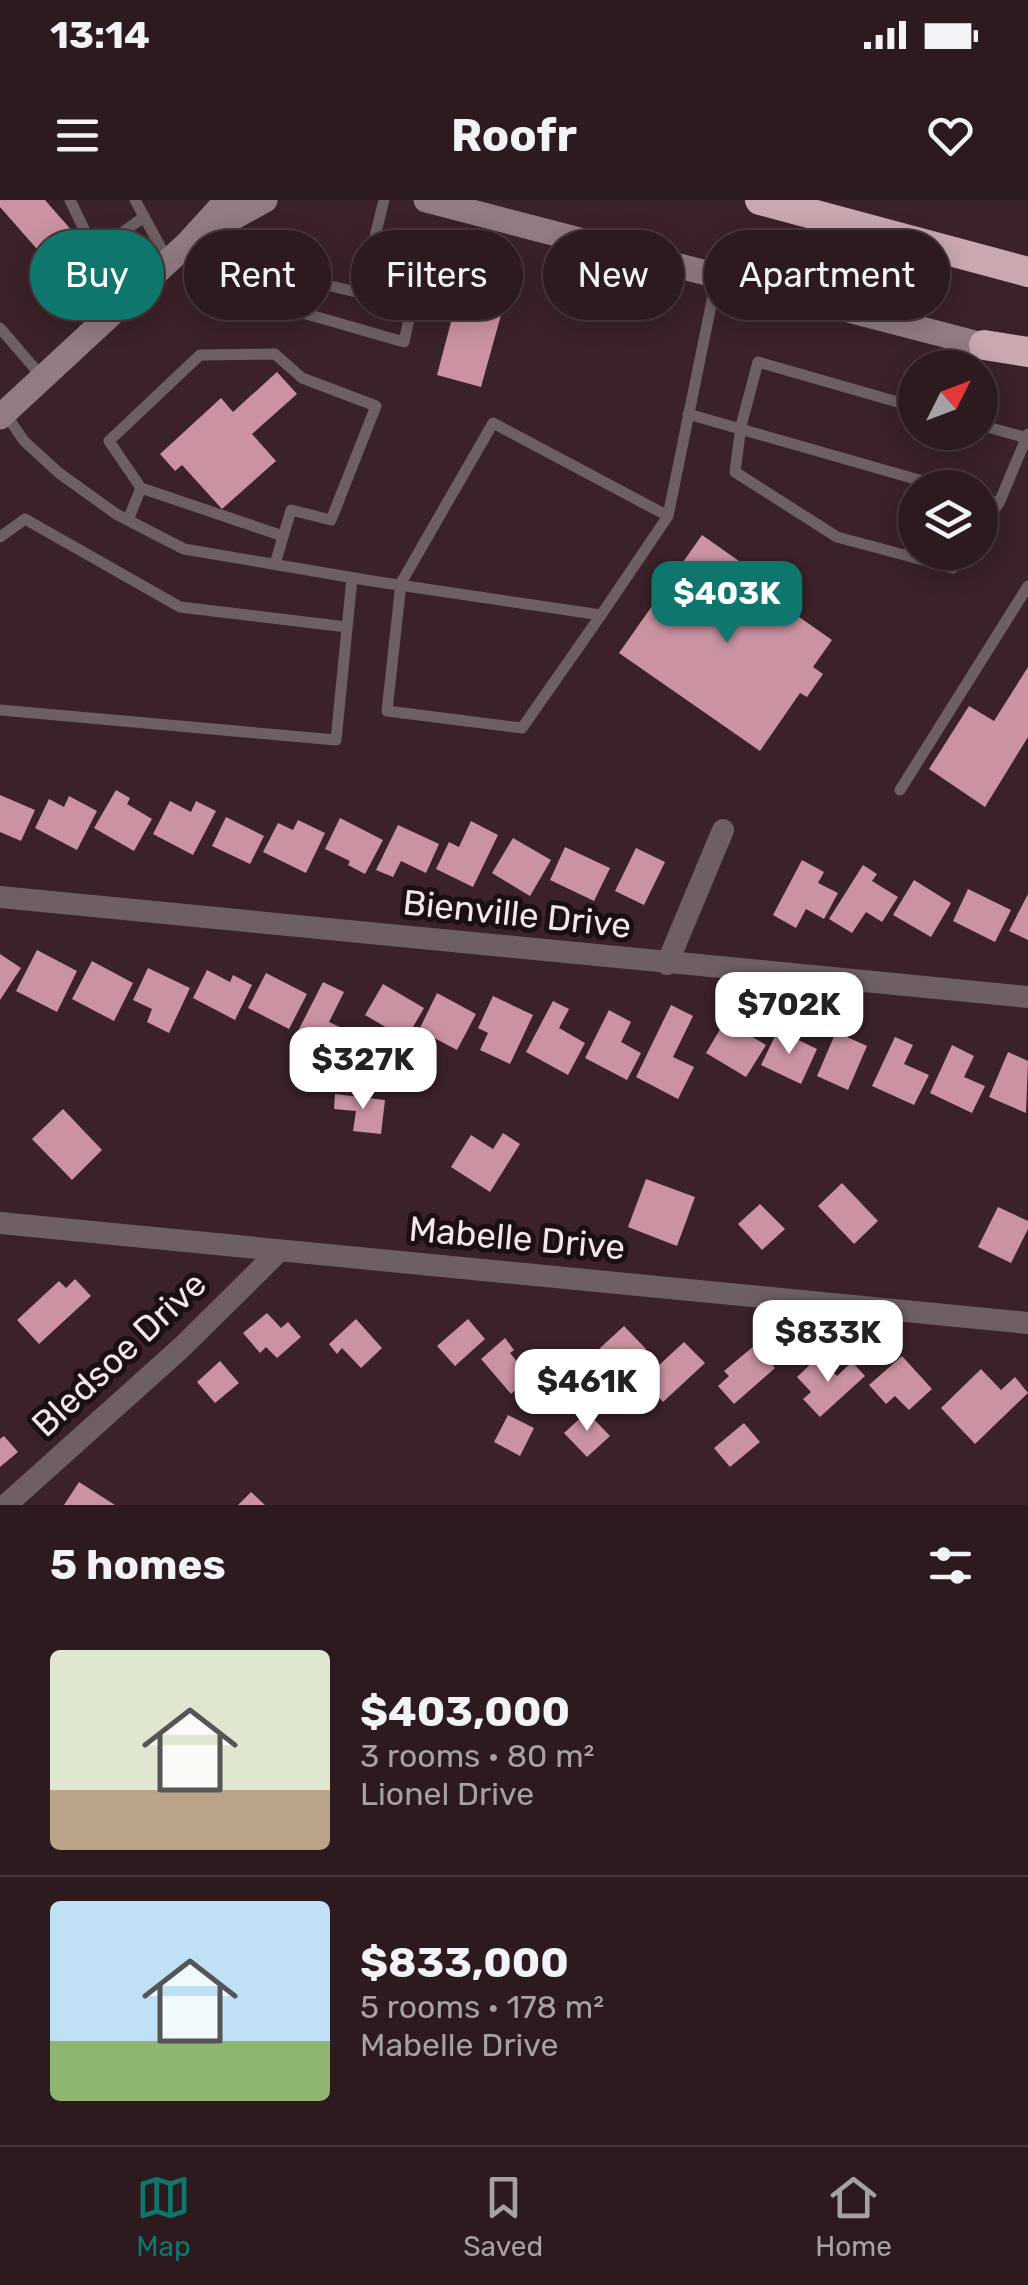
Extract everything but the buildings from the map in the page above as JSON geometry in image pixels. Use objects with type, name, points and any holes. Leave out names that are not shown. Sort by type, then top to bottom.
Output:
[{"type":"highway","points":[[760,200],[1028,272]]},
{"type":"highway","points":[[984,345],[1028,354]]},
{"type":"main road","points":[[164,265],[211,210],[227,200]]},
{"type":"main road","points":[[180,250],[265,200]]},
{"type":"main road","points":[[426,200],[704,273]]},
{"type":"main road","points":[[467,200],[494,218]]},
{"type":"main road","points":[[2,412],[104,320]]},
{"type":"main road","points":[[887,320],[984,345]]},
{"type":"street","points":[[667,964],[723,830]]},
{"type":"street","name":"Bienville Drive","points":[[0,897],[1028,997]]},
{"type":"street","name":"Mabelle Drive","points":[[0,1223],[1028,1323]]},
{"type":"street","name":"Bledsoe Drive","points":[[6,1505],[182,1347],[278,1252]]},
{"type":"lane","points":[[70,200],[84,230]]},
{"type":"lane","points":[[135,200],[144,217],[184,251]]},
{"type":"lane","points":[[379,230],[384,200]]},
{"type":"lane","points":[[126,230],[144,217]]},
{"type":"lane","points":[[331,318],[404,342],[409,320]]},
{"type":"lane","points":[[668,516],[493,424],[401,583],[387,711],[522,728],[668,516],[708,320]]},
{"type":"lane","points":[[0,328],[42,378]]},
{"type":"lane","points":[[275,564],[291,510],[331,520],[376,406],[302,378],[275,354],[200,355],[109,442],[140,488],[283,536]]},
{"type":"lane","points":[[898,401],[758,362],[741,426],[735,472],[837,537],[898,553]]},
{"type":"lane","points":[[2,412],[24,441],[59,473],[128,520],[184,548],[601,615]]},
{"type":"lane","points":[[688,414],[898,473]]},
{"type":"lane","points":[[998,429],[1027,436],[999,503]]},
{"type":"lane","points":[[128,520],[140,488]]},
{"type":"lane","points":[[0,537],[26,519],[180,607],[347,628]]},
{"type":"lane","points":[[0,710],[336,740],[352,578]]},
{"type":"lane","points":[[900,790],[1028,586]]}]
